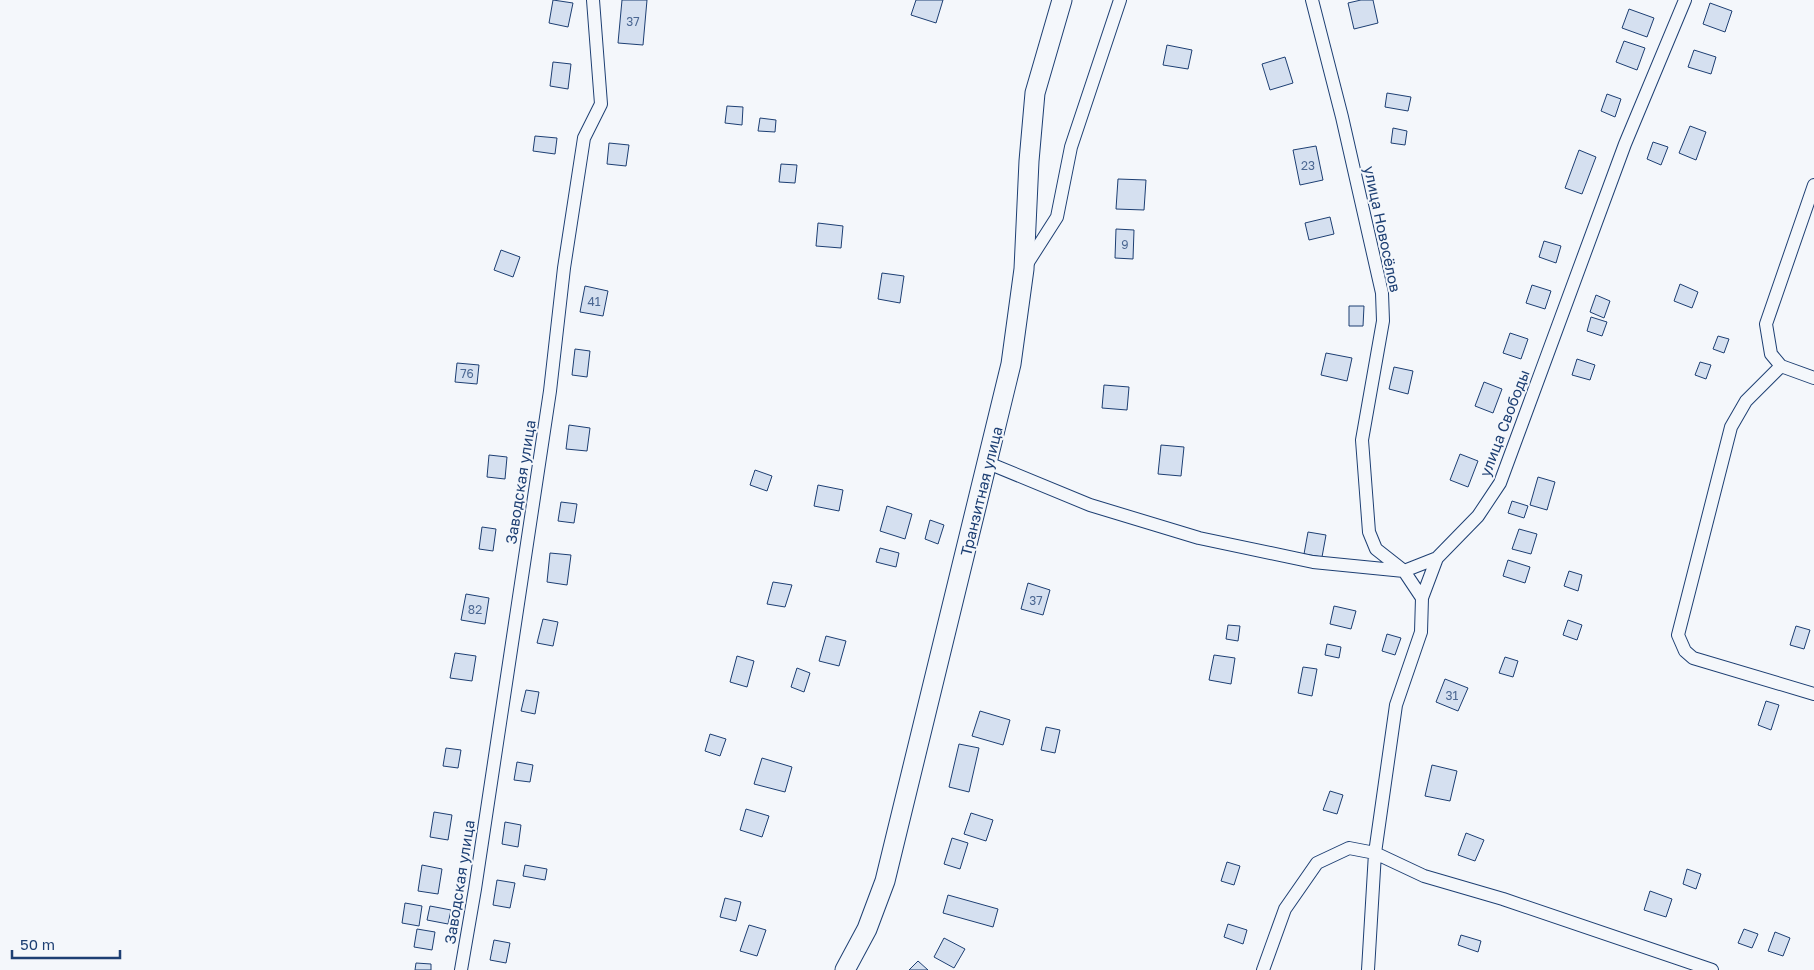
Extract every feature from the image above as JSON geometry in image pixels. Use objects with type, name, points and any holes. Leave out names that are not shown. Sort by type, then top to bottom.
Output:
[{"type":"main road","name":"Транзитная улица","points":[[845,970],[867,929],[885,881],[1011,364],[1024,269],[1029,162],[1035,94],[1062,0]]},
{"type":"street","name":"Заводская улица","points":[[461,970],[475,889],[550,391],[564,268],[584,138],[601,104],[593,0]]},
{"type":"street","points":[[1024,269],[1057,217],[1071,147],[1120,0]]},
{"type":"street","name":"улица Новосёлов","points":[[1312,0],[1342,116],[1382,293],[1383,320],[1362,440],[1369,532],[1376,549],[1404,571],[1422,598]]},
{"type":"street","name":"улица Свободы","points":[[1368,970],[1375,853],[1396,705],[1421,632],[1422,598],[1437,558],[1478,516],[1500,483],[1625,144],[1685,0]]},
{"type":"street","points":[[1814,185],[1766,324],[1771,354],[1781,366],[1814,378]]},
{"type":"street","points":[[1781,366],[1746,401],[1731,427],[1678,635],[1685,651],[1693,658],[1814,694]]},
{"type":"street","points":[[988,463],[1090,505],[1199,538],[1312,562],[1404,571],[1437,558]]},
{"type":"street","points":[[1263,970],[1285,909],[1317,863],[1349,848],[1375,853],[1424,876],[1503,899],[1712,970]]},
{"type":"building","points":[[553,0],[573,3],[568,27],[549,23]]},
{"type":"building","points":[[622,0],[647,0],[643,45],[618,43]]},
{"type":"building","points":[[916,0],[943,0],[936,23],[911,15]]},
{"type":"building","points":[[1373,0],[1378,23],[1354,29],[1348,3]]},
{"type":"building","points":[[1710,3],[1732,11],[1725,32],[1703,24]]},
{"type":"building","points":[[1629,9],[1654,18],[1647,37],[1622,28]]},
{"type":"building","points":[[1624,41],[1645,48],[1637,70],[1616,62]]},
{"type":"building","points":[[1167,45],[1192,50],[1188,69],[1163,65]]},
{"type":"building","points":[[1694,50],[1716,57],[1711,74],[1688,67]]},
{"type":"building","points":[[1285,57],[1293,83],[1270,90],[1262,64]]},
{"type":"building","points":[[553,62],[571,64],[568,89],[550,86]]},
{"type":"building","points":[[1387,93],[1411,97],[1408,111],[1385,107]]},
{"type":"building","points":[[1607,94],[1621,99],[1615,117],[1601,111]]},
{"type":"building","points":[[727,106],[743,107],[742,125],[725,123]]},
{"type":"building","points":[[760,118],[776,120],[775,132],[758,131]]},
{"type":"building","points":[[1690,126],[1706,132],[1696,160],[1679,153]]},
{"type":"building","points":[[1393,128],[1407,131],[1405,145],[1391,143]]},
{"type":"building","points":[[535,136],[557,138],[555,154],[533,151]]},
{"type":"building","points":[[1653,142],[1668,147],[1661,165],[1647,159]]},
{"type":"building","points":[[609,143],[629,145],[626,166],[607,164]]},
{"type":"building","points":[[1316,146],[1323,180],[1300,185],[1293,150]]},
{"type":"building","points":[[1579,150],[1596,157],[1582,194],[1565,188]]},
{"type":"building","points":[[781,164],[797,165],[795,183],[779,182]]},
{"type":"building","points":[[1118,179],[1146,180],[1144,210],[1116,209]]},
{"type":"building","points":[[1330,217],[1334,234],[1309,240],[1305,223]]},
{"type":"building","points":[[818,223],[843,226],[841,248],[816,246]]},
{"type":"building","points":[[1116,229],[1134,230],[1133,259],[1115,258]]},
{"type":"building","points":[[1544,241],[1561,246],[1556,263],[1539,257]]},
{"type":"building","points":[[501,250],[520,257],[513,277],[494,270]]},
{"type":"building","points":[[882,273],[904,276],[900,303],[878,299]]},
{"type":"building","points":[[1680,284],[1698,292],[1692,308],[1674,301]]},
{"type":"building","points":[[1532,285],[1551,291],[1545,309],[1526,303]]},
{"type":"building","points":[[585,286],[608,291],[603,316],[580,312]]},
{"type":"building","points":[[1596,295],[1610,301],[1604,318],[1590,312]]},
{"type":"building","points":[[1349,306],[1364,306],[1363,326],[1349,326]]},
{"type":"building","points":[[1591,317],[1607,322],[1602,336],[1587,331]]},
{"type":"building","points":[[1510,333],[1528,339],[1521,359],[1503,353]]},
{"type":"building","points":[[1718,336],[1729,339],[1724,353],[1713,349]]},
{"type":"building","points":[[575,349],[590,351],[587,377],[572,375]]},
{"type":"building","points":[[1326,353],[1352,358],[1347,381],[1321,375]]},
{"type":"building","points":[[1577,359],[1595,365],[1590,380],[1572,375]]},
{"type":"building","points":[[1700,362],[1711,365],[1706,379],[1695,375]]},
{"type":"building","points":[[457,363],[479,365],[477,384],[455,382]]},
{"type":"building","points":[[1394,367],[1413,371],[1408,394],[1389,389]]},
{"type":"building","points":[[1484,382],[1502,389],[1493,413],[1475,406]]},
{"type":"building","points":[[1104,385],[1129,387],[1127,410],[1102,408]]},
{"type":"building","points":[[569,425],[590,428],[587,451],[566,449]]},
{"type":"building","points":[[1161,445],[1184,447],[1181,476],[1158,474]]},
{"type":"building","points":[[1460,454],[1478,461],[1468,487],[1450,480]]},
{"type":"building","points":[[489,455],[507,457],[505,479],[487,477]]},
{"type":"building","points":[[755,470],[772,476],[767,491],[750,485]]},
{"type":"building","points":[[1538,477],[1555,482],[1547,510],[1530,505]]},
{"type":"building","points":[[818,485],[843,490],[839,511],[814,506]]},
{"type":"building","points":[[1512,501],[1528,506],[1524,518],[1508,513]]},
{"type":"building","points":[[561,502],[577,504],[574,523],[558,521]]},
{"type":"building","points":[[887,506],[912,514],[905,539],[880,531]]},
{"type":"building","points":[[930,520],[944,525],[938,544],[925,539]]},
{"type":"building","points":[[482,527],[496,529],[493,551],[479,549]]},
{"type":"building","points":[[1519,529],[1537,534],[1531,554],[1512,549]]},
{"type":"building","points":[[1308,532],[1326,535],[1322,557],[1304,554]]},
{"type":"building","points":[[880,548],[899,553],[896,567],[876,562]]},
{"type":"building","points":[[550,553],[571,555],[567,585],[547,582]]},
{"type":"building","points":[[1508,560],[1530,567],[1525,583],[1503,576]]},
{"type":"building","points":[[1569,571],[1582,575],[1578,591],[1564,586]]},
{"type":"building","points":[[773,582],[792,585],[785,607],[767,604]]},
{"type":"building","points":[[1028,583],[1050,590],[1043,615],[1021,609]]},
{"type":"building","points":[[466,594],[489,598],[485,624],[461,620]]},
{"type":"building","points":[[1334,606],[1356,611],[1351,629],[1330,624]]},
{"type":"building","points":[[543,619],[558,622],[553,646],[537,643]]},
{"type":"building","points":[[1568,620],[1582,625],[1577,640],[1563,635]]},
{"type":"building","points":[[1228,625],[1240,626],[1238,641],[1226,639]]},
{"type":"building","points":[[1796,626],[1810,630],[1804,649],[1790,645]]},
{"type":"building","points":[[1387,634],[1401,638],[1395,655],[1382,651]]},
{"type":"building","points":[[826,636],[846,641],[839,666],[819,661]]},
{"type":"building","points":[[1327,644],[1341,647],[1339,658],[1325,655]]},
{"type":"building","points":[[455,653],[476,656],[472,681],[450,678]]},
{"type":"building","points":[[1214,655],[1235,658],[1231,684],[1209,680]]},
{"type":"building","points":[[737,656],[754,661],[747,687],[730,682]]},
{"type":"building","points":[[1505,657],[1518,661],[1513,677],[1499,673]]},
{"type":"building","points":[[1303,667],[1317,669],[1312,696],[1298,693]]},
{"type":"building","points":[[797,668],[810,673],[804,692],[791,687]]},
{"type":"building","points":[[1445,679],[1468,688],[1458,711],[1436,702]]},
{"type":"building","points":[[526,690],[539,692],[535,714],[521,711]]},
{"type":"building","points":[[1766,701],[1779,705],[1771,730],[1758,725]]},
{"type":"building","points":[[980,711],[1010,720],[1003,745],[972,736]]},
{"type":"building","points":[[1046,727],[1060,730],[1055,753],[1041,750]]},
{"type":"building","points":[[710,734],[726,739],[720,756],[705,751]]},
{"type":"building","points":[[959,744],[979,748],[969,792],[949,787]]},
{"type":"building","points":[[446,748],[461,750],[458,768],[443,766]]},
{"type":"building","points":[[762,758],[792,767],[785,792],[754,784]]},
{"type":"building","points":[[517,762],[533,765],[530,782],[514,780]]},
{"type":"building","points":[[1432,765],[1457,771],[1450,801],[1425,796]]},
{"type":"building","points":[[1330,791],[1343,795],[1337,814],[1323,810]]},
{"type":"building","points":[[746,809],[769,816],[762,837],[740,830]]},
{"type":"building","points":[[434,812],[452,815],[448,840],[430,837]]},
{"type":"building","points":[[971,813],[993,820],[986,841],[964,834]]},
{"type":"building","points":[[505,822],[521,825],[518,847],[502,844]]},
{"type":"building","points":[[1466,833],[1484,840],[1475,861],[1458,855]]},
{"type":"building","points":[[952,838],[968,843],[960,869],[944,864]]},
{"type":"building","points":[[1227,862],[1240,866],[1234,885],[1221,881]]},
{"type":"building","points":[[422,865],[442,869],[438,894],[418,891]]},
{"type":"building","points":[[525,865],[547,869],[545,880],[523,876]]},
{"type":"building","points":[[1687,869],[1701,874],[1696,889],[1683,884]]},
{"type":"building","points":[[497,880],[515,883],[510,908],[493,905]]},
{"type":"building","points":[[1650,891],[1672,899],[1666,917],[1644,910]]},
{"type":"building","points":[[948,895],[998,909],[993,927],[943,913]]},
{"type":"building","points":[[725,898],[741,902],[736,921],[720,917]]},
{"type":"building","points":[[405,903],[422,906],[419,926],[402,923]]},
{"type":"building","points":[[430,906],[451,910],[448,924],[427,920]]},
{"type":"building","points":[[1228,924],[1247,930],[1243,944],[1224,937]]},
{"type":"building","points":[[749,925],[766,930],[757,956],[740,951]]},
{"type":"building","points":[[417,929],[435,932],[432,950],[414,947]]},
{"type":"building","points":[[1744,929],[1758,934],[1752,948],[1738,943]]},
{"type":"building","points":[[1775,932],[1790,938],[1783,956],[1768,951]]},
{"type":"building","points":[[1461,935],[1481,941],[1478,952],[1458,945]]},
{"type":"building","points":[[944,938],[965,949],[954,968],[934,957]]},
{"type":"building","points":[[494,940],[510,943],[506,963],[490,960]]},
{"type":"building","points":[[918,961],[928,970],[909,970]]},
{"type":"building","points":[[416,963],[431,964],[431,970],[415,970]]}]
